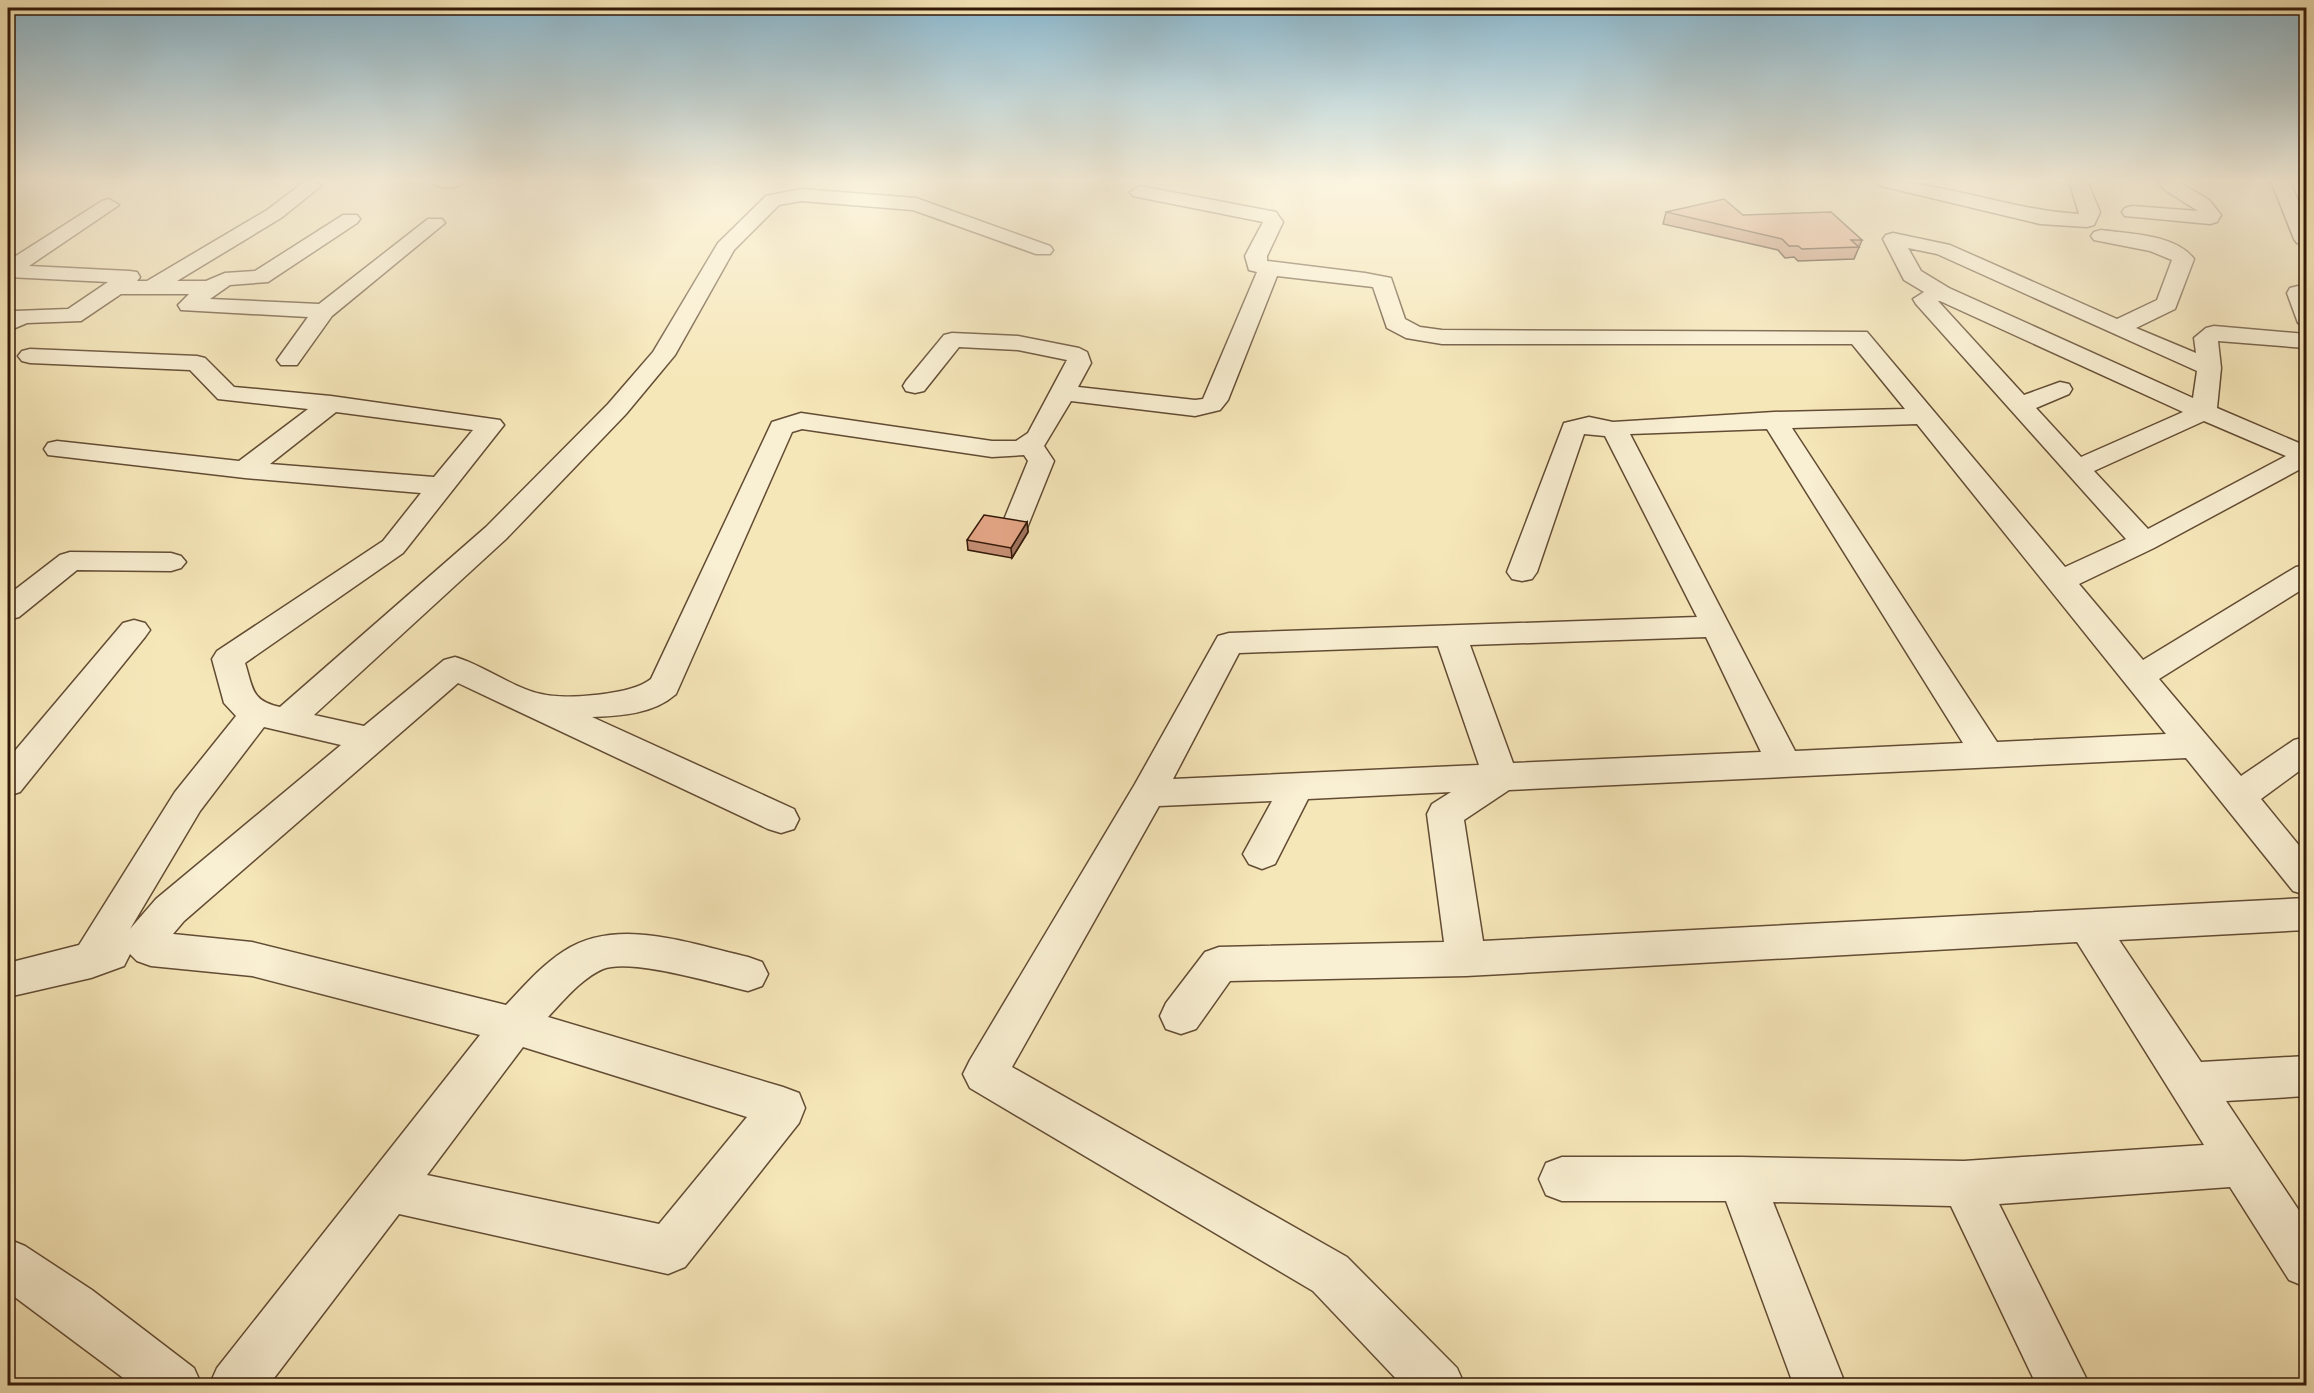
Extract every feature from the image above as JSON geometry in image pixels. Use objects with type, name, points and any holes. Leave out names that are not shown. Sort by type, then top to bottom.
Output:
[{"type":"street","points":[[8,271],[46,246]]},
{"type":"street","points":[[152,287],[221,246]]},
{"type":"street","points":[[308,246],[260,277],[228,278],[210,288],[189,305],[324,310]]},
{"type":"street","points":[[289,360],[324,310],[406,246]]},
{"type":"street","points":[[91,961],[181,811],[237,735],[272,718],[496,533],[617,409],[663,355],[727,246]]},
{"type":"street","points":[[1031,246],[1042,250]]},
{"type":"street","points":[[1262,246],[1255,262],[1269,269],[1376,280],[1383,283],[1395,323],[1414,333],[1442,338],[1859,338],[2307,880]]},
{"type":"street","points":[[1897,246],[1912,275],[1941,293],[2204,412],[2307,455]]},
{"type":"street","points":[[1928,246],[1943,249],[1994,274],[2209,368]]},
{"type":"street","points":[[2119,327],[2167,304],[2171,296],[2177,270],[2183,262],[2181,256],[2156,246]]},
{"type":"street","points":[[1063,393],[1195,408],[1211,405],[1216,400],[1269,269]]},
{"type":"street","points":[[8,271],[129,277],[73,316],[23,315],[8,324]]},
{"type":"street","points":[[116,287],[210,288]]},
{"type":"street","points":[[1941,293],[1924,300],[2144,542]]},
{"type":"street","points":[[2298,293],[2307,318]]},
{"type":"street","points":[[2204,412],[2209,368],[2206,338],[2214,333],[2307,341]]},
{"type":"street","points":[[533,706],[625,702],[648,699],[658,694],[664,686],[777,432],[786,423],[801,421],[992,449],[1022,450],[1031,446],[1039,437],[1079,363],[1076,354],[970,339],[948,343],[915,386]]},
{"type":"street","points":[[30,356],[197,363],[227,394],[332,404],[491,425],[393,547],[228,658],[241,704],[272,718],[371,740]]},
{"type":"street","points":[[2021,405],[2060,389]]},
{"type":"street","points":[[245,470],[332,404]]},
{"type":"street","points":[[2078,468],[2204,412]]},
{"type":"street","points":[[1522,572],[1573,428],[1589,425],[1617,430],[1629,426],[1924,416]]},
{"type":"street","points":[[1773,420],[1988,755]]},
{"type":"street","points":[[1617,430],[1618,438],[1717,626],[1785,765]]},
{"type":"street","points":[[1017,522],[1041,460],[1031,446]]},
{"type":"street","points":[[57,449],[245,470],[441,486]]},
{"type":"street","points":[[2060,581],[2144,542],[2307,455]]},
{"type":"street","points":[[8,610],[70,561],[171,562]]},
{"type":"street","points":[[2139,677],[2307,574]]},
{"type":"street","points":[[1439,1386],[1330,1274],[985,1074],[1148,793],[1229,643],[1717,626]]},
{"type":"street","points":[[8,783],[134,630]]},
{"type":"street","points":[[1450,634],[1501,777]]},
{"type":"street","points":[[8,980],[91,961],[143,942],[170,910],[455,668],[781,819]]},
{"type":"street","points":[[1148,793],[2196,745]]},
{"type":"street","points":[[2238,797],[2307,749]]},
{"type":"street","points":[[1466,959],[1445,814],[1501,777]]},
{"type":"street","points":[[1262,854],[1297,786]]},
{"type":"street","points":[[1181,1016],[1219,964],[1466,959],[2307,914]]},
{"type":"street","points":[[2088,926],[2307,1263]]},
{"type":"street","points":[[143,942],[151,949],[252,959],[513,1025],[783,1108],[668,1250],[389,1189]]},
{"type":"street","points":[[235,1386],[389,1189],[513,1025],[576,963],[598,952],[624,950],[748,974]]},
{"type":"street","points":[[2190,1083],[2307,1076]]},
{"type":"street","points":[[1562,1179],[1742,1179],[1965,1184],[2243,1164]]},
{"type":"street","points":[[1742,1179],[1820,1386]]},
{"type":"street","points":[[1965,1184],[2064,1386]]},
{"type":"street","points":[[8,1263],[74,1308],[176,1386]]},
{"type":"building","points":[[1798,246],[1859,247],[1802,249]]},
{"type":"building","points":[[984,515],[1027,522],[1011,548],[967,540]]}]
